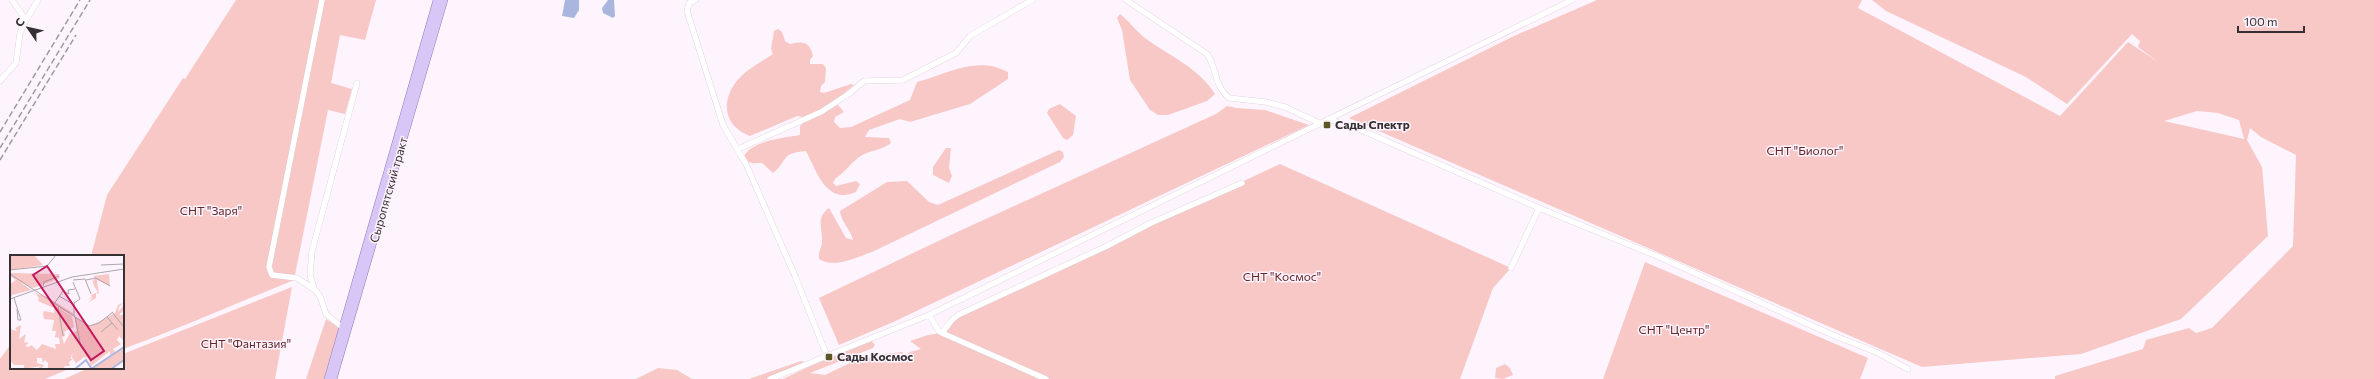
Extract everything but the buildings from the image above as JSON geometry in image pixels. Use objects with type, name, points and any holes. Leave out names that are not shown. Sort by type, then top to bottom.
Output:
[{"type":"main road","name":"Сыропятский тракт","points":[[328,379],[437,0]]},
{"type":"main road","name":"Сыропятский тракт","points":[[333,379],[444,0]]},
{"type":"street","points":[[12,0],[26,20]]},
{"type":"street","points":[[0,81],[16,64],[20,33],[38,0]]},
{"type":"street","points":[[322,0],[269,267],[272,275],[297,278],[315,290],[320,296],[326,314],[343,328]]},
{"type":"street","points":[[696,0],[687,8],[688,14],[723,126],[738,150],[795,276],[827,356]]},
{"type":"street","points":[[738,150],[821,112],[850,93],[864,81],[903,80],[956,53],[970,36],[1032,0]]},
{"type":"street","points":[[1126,0],[1208,54],[1214,64],[1218,87],[1229,98],[1266,102],[1285,107],[1320,123]]},
{"type":"street","points":[[770,379],[929,314],[1572,0]]},
{"type":"street","points":[[315,290],[310,275],[312,251],[357,83]]},
{"type":"street","points":[[1328,119],[1361,130],[1539,208],[1657,256],[1835,336],[1876,352],[1908,369]]},
{"type":"street","points":[[942,333],[951,321],[958,315],[1107,246],[1151,223],[1242,183]]},
{"type":"street","points":[[1511,268],[1539,208]]},
{"type":"street","points":[[929,314],[939,331],[942,333],[1046,379]]},
{"type":"green space","name":"СНТ \"Заря\"","points":[[236,0],[376,0],[365,40],[340,35],[331,83],[352,89],[345,114],[328,110],[294,280],[124,349],[124,255],[91,255],[107,195],[183,78],[185,79]]},
{"type":"green space","name":"СНТ \"Биолог\"","points":[[1597,0],[1862,0],[1858,8],[2060,116],[2128,42],[2158,62],[2138,47],[2140,41],[2132,34],[2067,104],[2026,77],[1886,11],[1872,0],[2374,0],[2374,379],[2055,379],[2055,376],[2143,349],[2146,340],[2189,328],[2196,333],[2212,328],[2293,246],[2296,155],[2261,137],[2250,128],[2247,140],[2262,167],[2268,236],[2181,319],[2081,354],[1922,367],[1349,118],[1514,36]],"holes":[[[2197,111],[2218,113],[2239,120],[2244,139],[2164,121]]]},
{"type":"green space","points":[[1120,14],[1145,38],[1192,69],[1215,94],[1207,101],[1168,115],[1158,115],[1150,110],[1130,80],[1122,30],[1117,18]]},
{"type":"green space","points":[[778,29],[782,32],[785,41],[790,44],[798,42],[805,43],[810,47],[813,56],[810,60],[810,64],[823,64],[826,68],[825,82],[821,86],[820,92],[824,93],[851,84],[854,85],[837,99],[838,105],[844,112],[835,117],[834,122],[840,128],[851,127],[910,100],[917,82],[951,71],[985,65],[996,67],[1008,72],[1008,79],[970,104],[910,122],[900,119],[869,130],[865,137],[889,138],[891,143],[883,148],[859,157],[835,179],[833,183],[836,186],[856,181],[860,184],[856,192],[846,195],[837,194],[824,184],[806,151],[788,155],[773,173],[762,163],[749,162],[744,156],[754,146],[761,143],[800,135],[800,126],[805,121],[803,117],[797,116],[750,136],[735,127],[730,120],[727,106],[731,90],[736,82],[753,66],[773,54],[771,49],[774,31]]},
{"type":"green space","points":[[1060,104],[1076,116],[1073,135],[1067,140],[1063,138],[1047,113],[1049,109]]},
{"type":"green space","points":[[1227,106],[1265,110],[1309,125],[891,323],[839,345],[819,298],[955,233],[1216,114]]},
{"type":"green space","points":[[946,148],[951,148],[949,168],[952,176],[949,183],[933,175],[933,167]]},
{"type":"green space","points":[[1059,150],[1063,152],[1064,157],[1060,162],[872,252],[846,261],[832,263],[819,259],[822,241],[821,220],[822,216],[829,208],[846,238],[853,240],[842,219],[840,211],[887,182],[907,181],[929,202],[938,205]]},
{"type":"green space","name":"СНТ \"Космос\"","points":[[1280,164],[1511,268],[1493,288],[1460,379],[783,379],[831,356],[871,340],[875,345],[873,348],[810,373],[825,375],[850,363],[882,354],[903,352],[903,357],[910,352],[921,349],[910,341],[928,335],[942,333],[958,315]]},
{"type":"green space","name":"СНТ \"Центр\"","points":[[1645,262],[1868,358],[1860,379],[1603,379]]},
{"type":"green space","name":"СНТ \"Фантазия\"","points":[[292,287],[275,379],[64,379],[87,369],[124,369],[124,354]]},
{"type":"green space","points":[[326,319],[337,326],[339,330],[324,379],[306,379]]},
{"type":"green space","points":[[10,345],[10,369],[69,369],[45,379],[0,379],[0,359]]},
{"type":"green space","points":[[801,361],[808,363],[768,379],[749,379]]},
{"type":"green space","points":[[1505,364],[1510,368],[1513,375],[1503,379],[1495,378],[1496,368]]},
{"type":"green space","points":[[658,368],[677,370],[692,379],[636,379]]},
{"type":"water","points":[[565,0],[579,0],[579,10],[574,18],[562,16]]},
{"type":"water","points":[[608,0],[614,0],[615,16],[613,18],[603,13],[602,8]]},
{"type":"railway","points":[[0,132],[80,0]]},
{"type":"railway","points":[[0,148],[90,0]]},
{"type":"railway","points":[[0,160],[76,35]]},
{"type":"place","name":"Сады Спектр","points":[[1327,125]]},
{"type":"place","name":"Сады Космос","points":[[829,357]]}]
